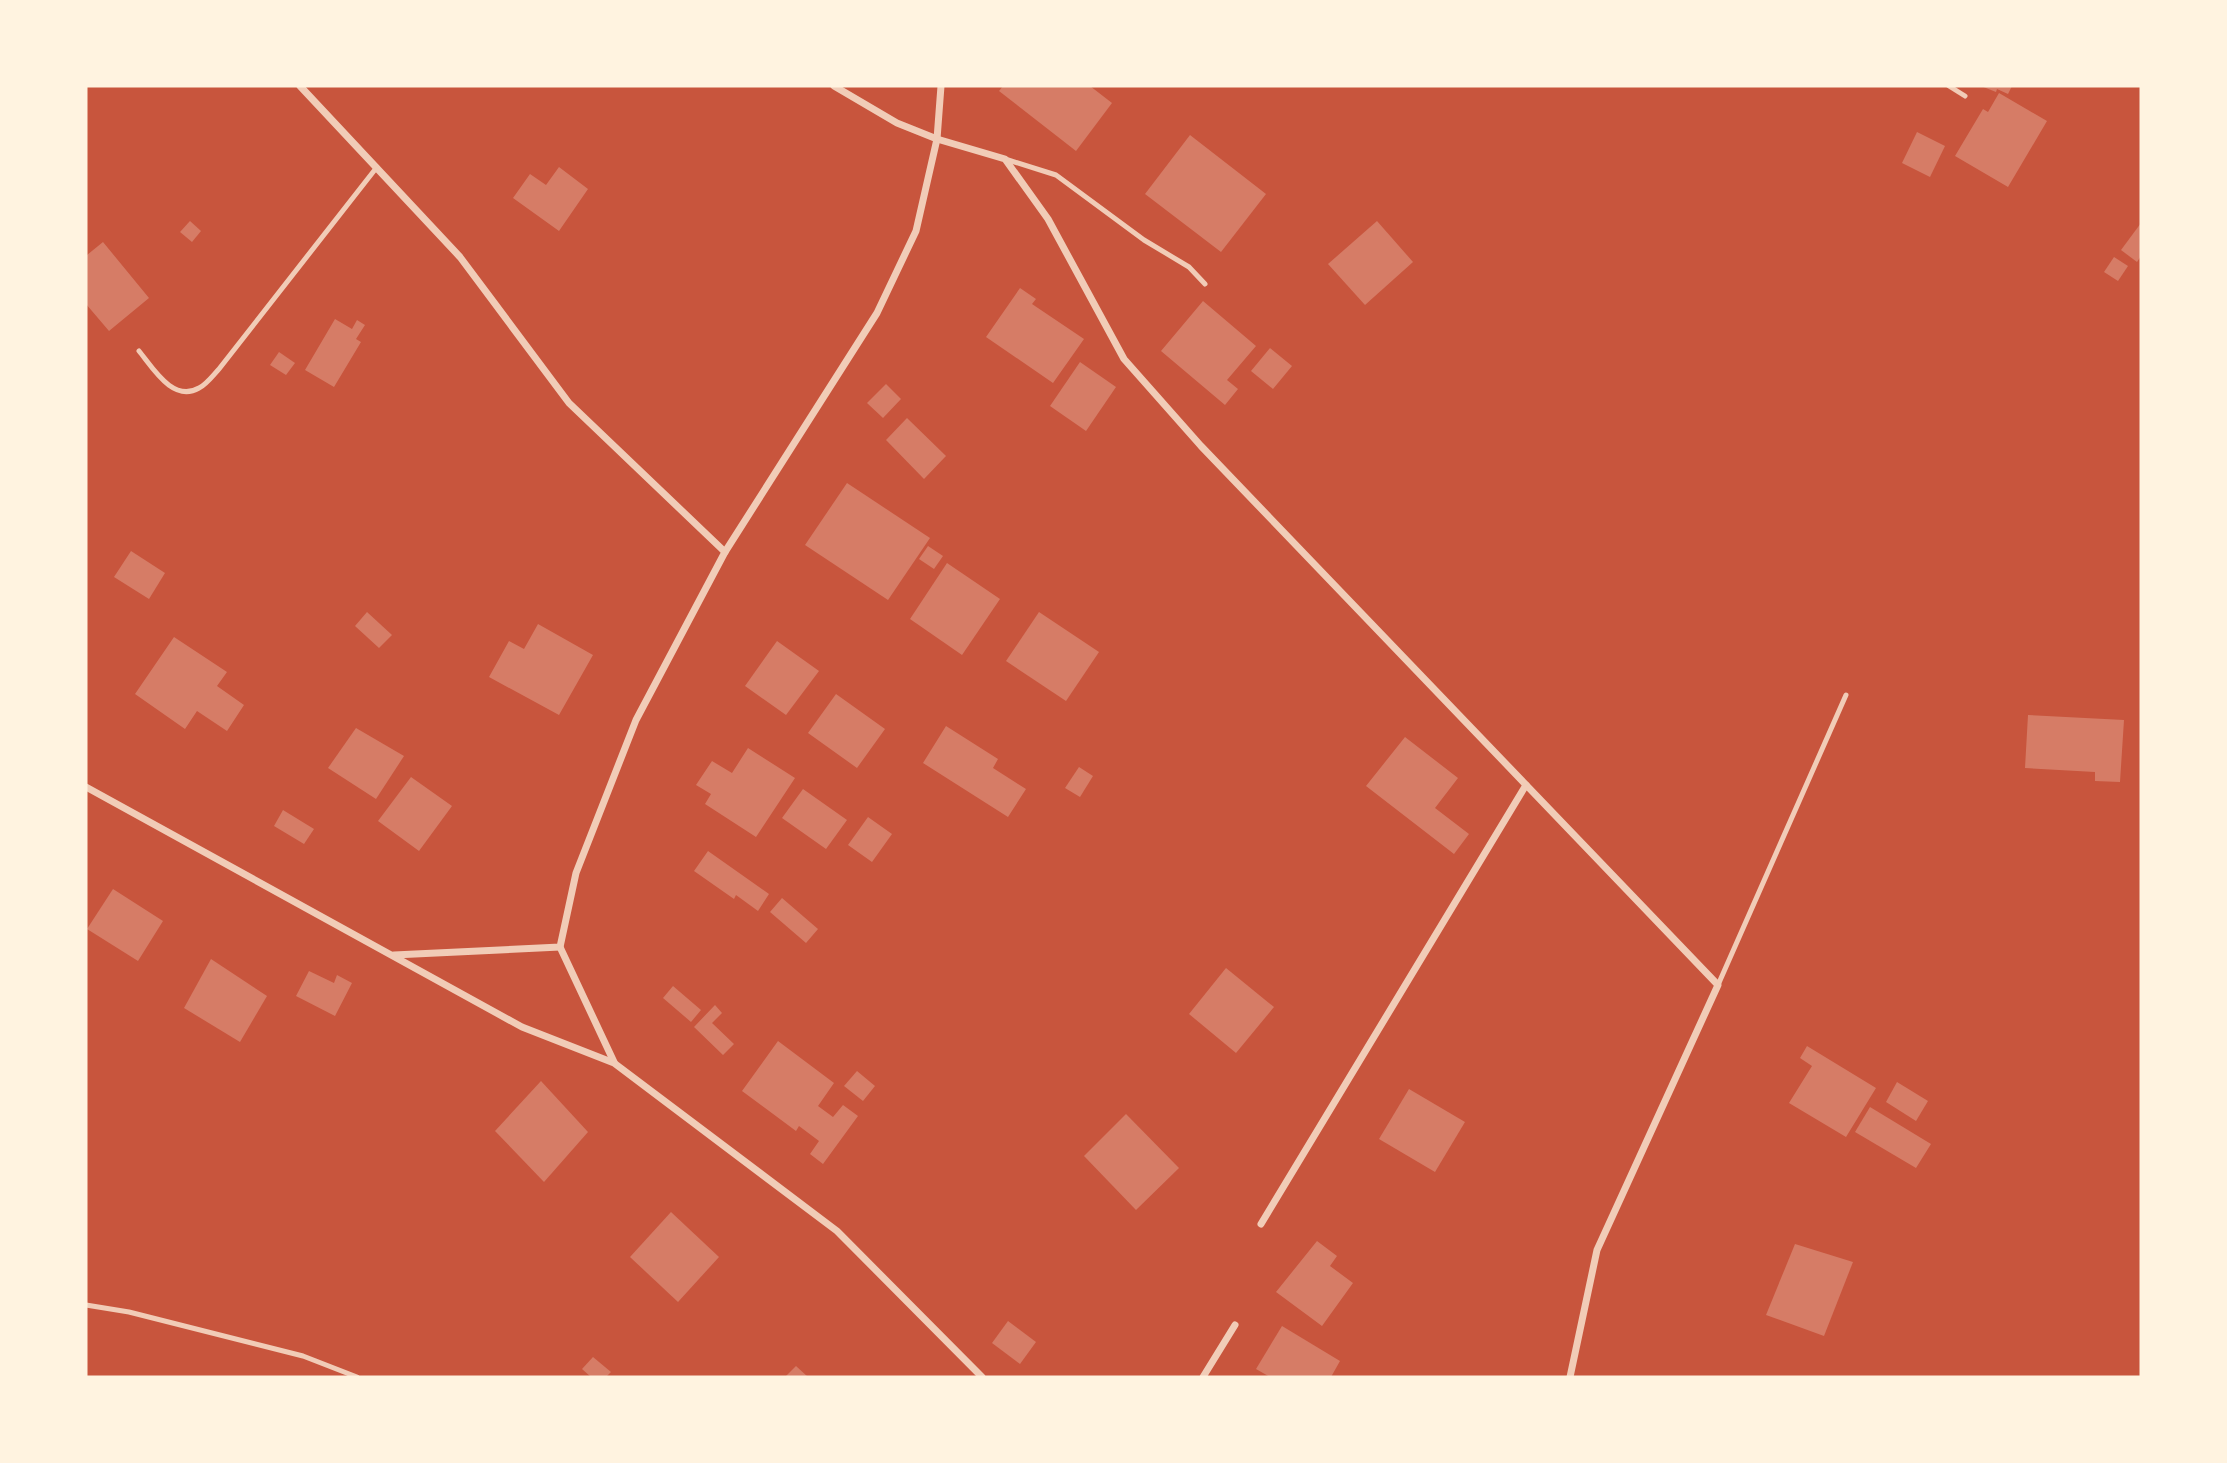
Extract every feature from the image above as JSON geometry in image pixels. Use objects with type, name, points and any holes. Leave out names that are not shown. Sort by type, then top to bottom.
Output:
[{"type":"street","points":[[300,86],[460,257],[569,403],[725,552]]},
{"type":"street","points":[[834,86],[897,123],[937,139],[1005,159],[1048,219],[1124,359],[1201,446],[1718,985],[1597,1250],[1570,1377]]},
{"type":"street","points":[[614,1063],[561,947],[576,873],[636,720],[725,552],[877,313],[916,231],[937,139],[941,86]]},
{"type":"street","points":[[1261,1224],[1526,785]]},
{"type":"street","points":[[86,787],[522,1027],[614,1063],[836,1231],[982,1377]]},
{"type":"street","points":[[394,955],[561,947]]},
{"type":"street","points":[[1203,1377],[1235,1325]]},
{"type":"lane","points":[[1949,86],[1965,96]]},
{"type":"lane","points":[[1005,159],[1056,175],[1144,240],[1189,267],[1205,284]]},
{"type":"lane","points":[[139,351],[167,385],[183,392],[199,389],[219,369],[377,167]]},
{"type":"lane","points":[[1718,985],[1846,695]]},
{"type":"lane","points":[[86,1305],[129,1312],[303,1356],[357,1377]]},
{"type":"building","points":[[1003,86],[1090,86],[1112,103],[1076,151],[999,91]]},
{"type":"building","points":[[1981,86],[2012,86],[2008,94]]},
{"type":"building","points":[[1999,93],[2047,121],[2008,187],[1955,156],[1983,109],[1988,112]]},
{"type":"building","points":[[1917,132],[1945,146],[1930,177],[1902,163]]},
{"type":"building","points":[[1190,135],[1266,194],[1221,252],[1145,194]]},
{"type":"building","points":[[559,167],[588,189],[559,231],[513,198],[530,174],[546,185]]},
{"type":"building","points":[[190,221],[201,231],[192,242],[180,232]]},
{"type":"building","points":[[1377,221],[1413,262],[1365,305],[1328,264]]},
{"type":"building","points":[[2141,223],[2141,256],[2137,262],[2121,250]]},
{"type":"building","points":[[103,242],[149,298],[109,331],[86,304],[86,253],[87,255]]},
{"type":"building","points":[[2114,257],[2128,266],[2118,281],[2104,272]]},
{"type":"building","points":[[1020,288],[1036,299],[1032,304],[1084,339],[1053,383],[986,337]]},
{"type":"building","points":[[1203,301],[1256,346],[1227,380],[1238,389],[1225,405],[1161,351]]},
{"type":"building","points":[[335,319],[352,329],[357,320],[365,325],[356,339],[361,342],[334,387],[305,370]]},
{"type":"building","points":[[1270,348],[1292,366],[1273,389],[1251,371]]},
{"type":"building","points":[[279,352],[295,363],[286,375],[270,365]]},
{"type":"building","points":[[1080,362],[1116,387],[1086,431],[1050,406]]},
{"type":"building","points":[[886,384],[901,399],[883,418],[867,403]]},
{"type":"building","points":[[907,418],[946,456],[924,479],[886,440]]},
{"type":"building","points":[[847,483],[930,538],[888,600],[805,545]]},
{"type":"building","points":[[928,546],[943,556],[934,569],[919,559]]},
{"type":"building","points":[[131,551],[165,573],[149,599],[114,577]]},
{"type":"building","points":[[947,563],[1000,599],[962,655],[910,619]]},
{"type":"building","points":[[367,612],[392,635],[379,648],[355,626]]},
{"type":"building","points":[[1039,612],[1099,652],[1066,701],[1006,661]]},
{"type":"building","points":[[538,624],[593,655],[559,715],[489,677],[509,641],[524,649]]},
{"type":"building","points":[[174,637],[227,672],[217,686],[244,705],[227,731],[197,711],[185,729],[135,694]]},
{"type":"building","points":[[777,641],[819,671],[786,715],[745,686]]},
{"type":"building","points":[[836,694],[885,729],[857,768],[808,733]]},
{"type":"building","points":[[2028,715],[2124,720],[2120,782],[2095,781],[2095,772],[2025,768]]},
{"type":"building","points":[[946,726],[998,759],[993,768],[1026,789],[1008,817],[923,763]]},
{"type":"building","points":[[356,728],[404,756],[376,799],[328,768]]},
{"type":"building","points":[[1405,737],[1458,778],[1435,808],[1469,834],[1454,854],[1366,786]]},
{"type":"building","points":[[748,748],[795,778],[756,837],[705,804],[711,794],[696,785],[712,761],[732,773]]},
{"type":"building","points":[[1079,767],[1093,776],[1080,797],[1065,788]]},
{"type":"building","points":[[411,777],[452,806],[419,851],[378,821]]},
{"type":"building","points":[[803,789],[847,820],[826,849],[782,818]]},
{"type":"building","points":[[283,810],[314,829],[304,844],[274,826]]},
{"type":"building","points":[[868,817],[892,834],[872,862],[848,845]]},
{"type":"building","points":[[708,851],[769,894],[758,911],[736,895],[734,899],[694,871]]},
{"type":"building","points":[[113,889],[163,921],[138,961],[87,929]]},
{"type":"building","points":[[782,898],[818,929],[806,943],[770,912]]},
{"type":"building","points":[[211,959],[267,996],[240,1042],[184,1008]]},
{"type":"building","points":[[1226,968],[1274,1007],[1236,1053],[1189,1014]]},
{"type":"building","points":[[309,971],[334,983],[337,975],[352,983],[335,1016],[296,996]]},
{"type":"building","points":[[673,986],[701,1010],[691,1022],[663,998]]},
{"type":"building","points":[[715,1005],[722,1013],[712,1023],[734,1044],[723,1055],[694,1027]]},
{"type":"building","points":[[778,1041],[834,1083],[818,1106],[833,1117],[843,1105],[858,1116],[823,1164],[810,1154],[819,1141],[799,1126],[796,1131],[742,1091]]},
{"type":"building","points":[[1807,1046],[1876,1088],[1846,1137],[1789,1103],[1812,1066],[1800,1058]]},
{"type":"building","points":[[857,1071],[875,1086],[863,1101],[844,1086]]},
{"type":"building","points":[[541,1081],[588,1132],[544,1182],[495,1131]]},
{"type":"building","points":[[1897,1082],[1928,1101],[1916,1121],[1886,1102]]},
{"type":"building","points":[[1409,1089],[1465,1122],[1435,1172],[1379,1139]]},
{"type":"building","points":[[1870,1107],[1931,1144],[1916,1168],[1855,1132]]},
{"type":"building","points":[[1126,1114],[1179,1168],[1136,1210],[1084,1156]]},
{"type":"building","points":[[671,1212],[719,1257],[678,1302],[630,1257]]},
{"type":"building","points":[[1317,1241],[1337,1256],[1330,1266],[1353,1283],[1322,1326],[1276,1292]]},
{"type":"building","points":[[1795,1244],[1853,1262],[1824,1336],[1766,1315]]},
{"type":"building","points":[[1008,1321],[1036,1342],[1020,1364],[992,1343]]},
{"type":"building","points":[[1282,1326],[1340,1361],[1331,1377],[1270,1377],[1256,1369]]},
{"type":"building","points":[[593,1357],[611,1372],[606,1377],[591,1377],[582,1369]]},
{"type":"building","points":[[796,1366],[808,1377],[785,1377]]}]
